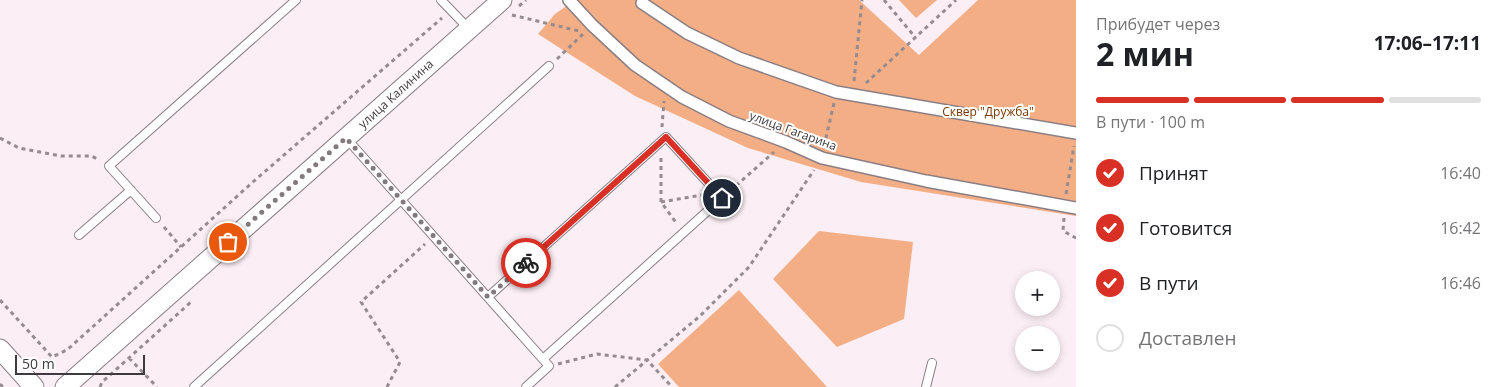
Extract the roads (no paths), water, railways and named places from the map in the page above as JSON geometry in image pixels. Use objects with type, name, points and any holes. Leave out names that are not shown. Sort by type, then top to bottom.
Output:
[{"type":"street","name":"улица Гагарина","points":[[569,0],[588,29],[635,65],[682,97],[728,121],[786,142],[822,158],[926,181],[1070,207]]},
{"type":"street","points":[[642,3],[687,33],[739,58],[836,92],[1075,137]]},
{"type":"street","name":"улица Калинина","points":[[65,387],[469,29],[506,7]]},
{"type":"street","points":[[0,349],[34,387]]},
{"type":"lane","points":[[156,218],[109,166],[296,0]]},
{"type":"lane","points":[[442,0],[469,29]]},
{"type":"lane","points":[[194,387],[549,66]]},
{"type":"lane","points":[[488,297],[666,137],[722,198],[543,359]]},
{"type":"lane","points":[[346,138],[549,366],[526,387]]},
{"type":"lane","points":[[79,235],[131,190]]},
{"type":"lane","points":[[926,387],[932,363]]},
{"type":"park label","name":"Сквер \"Дружба\"","points":[[988,112]]}]
